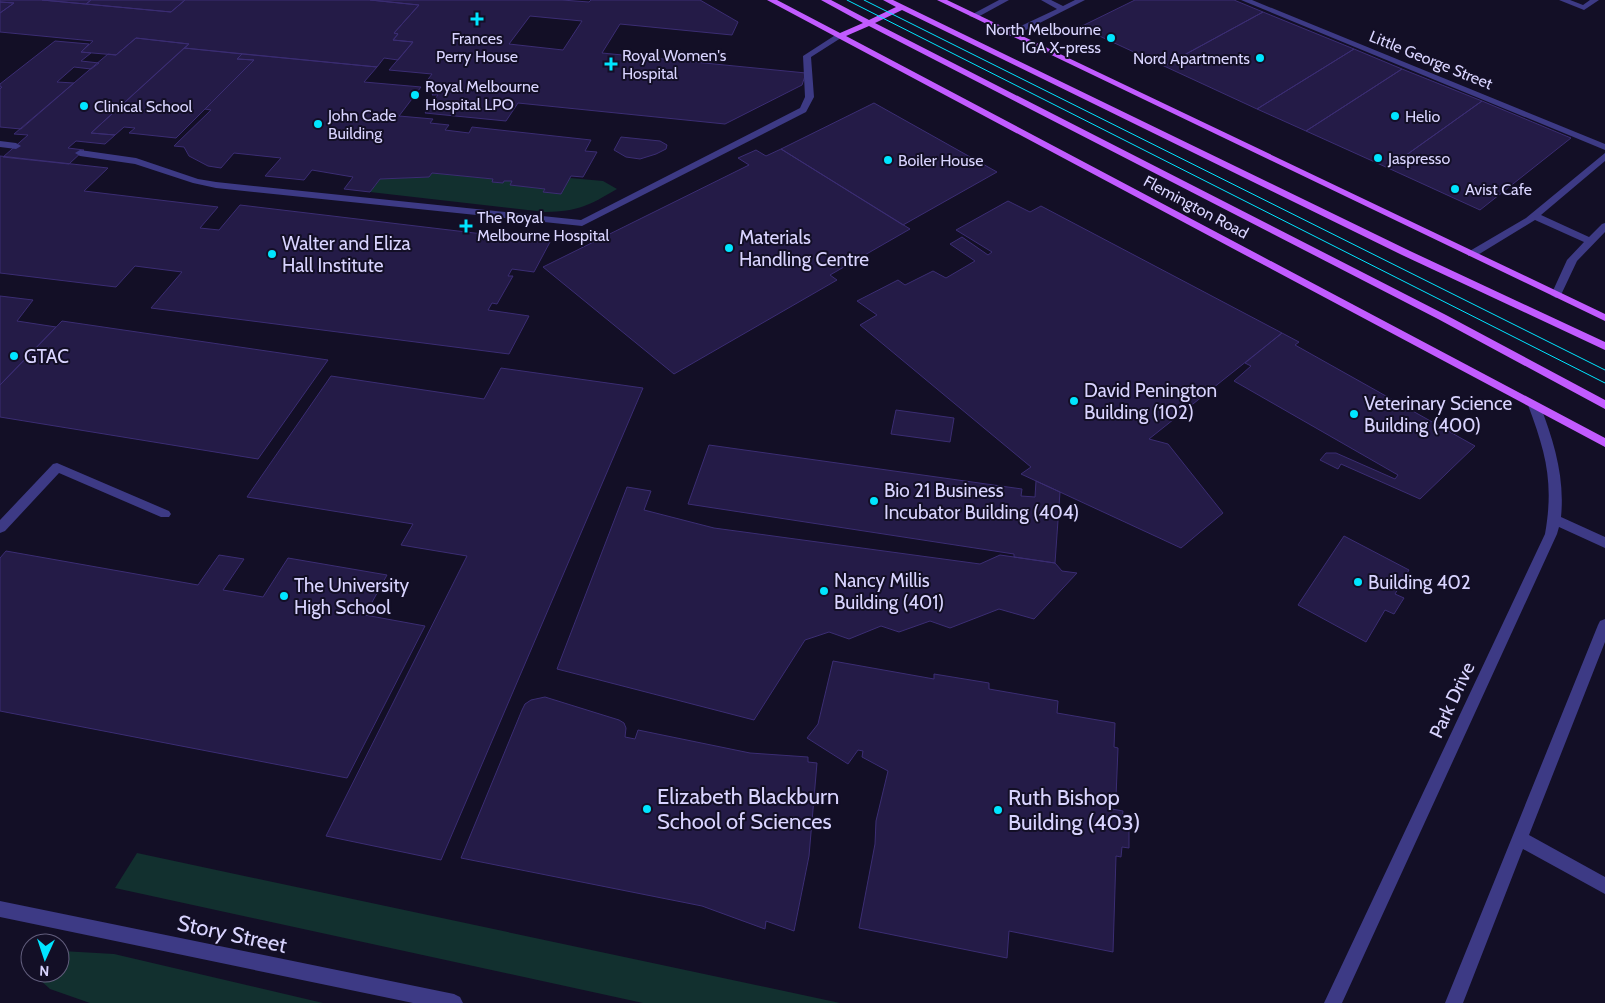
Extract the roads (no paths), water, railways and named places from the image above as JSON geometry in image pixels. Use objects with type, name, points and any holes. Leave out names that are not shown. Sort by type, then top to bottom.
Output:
[{"type":"main road","name":"Flemington Road","points":[[771,0],[1605,443]]},
{"type":"main road","name":"Flemington Road","points":[[825,0],[1450,322],[1605,405]]},
{"type":"main road","points":[[887,0],[1406,253],[1605,346]]},
{"type":"main road","points":[[941,0],[1605,318]]},
{"type":"main road","points":[[840,36],[901,8]]},
{"type":"street","points":[[973,16],[1005,0]]},
{"type":"street","points":[[1045,0],[1063,9]]},
{"type":"street","points":[[1011,34],[1081,0]]},
{"type":"street","name":"Little George Street","points":[[1245,0],[1605,147]]},
{"type":"street","points":[[1562,0],[1584,8],[1595,0]]},
{"type":"street","points":[[80,154],[136,161],[196,181],[216,185],[582,223],[803,110],[809,104],[811,96],[807,56],[840,36]]},
{"type":"street","points":[[0,144],[16,146]]},
{"type":"street","points":[[1472,254],[1534,216],[1605,156]]},
{"type":"street","points":[[1534,216],[1590,241]]},
{"type":"street","points":[[1556,295],[1572,260],[1605,226]]},
{"type":"street","name":"Park Drive","points":[[1333,1003],[1549,540],[1554,519],[1556,478],[1551,453],[1534,405]]},
{"type":"street","points":[[0,528],[57,467],[165,514]]},
{"type":"street","points":[[1554,519],[1605,543]]},
{"type":"street","points":[[1454,1003],[1605,625]]},
{"type":"street","points":[[1520,840],[1605,886]]},
{"type":"street","name":"Story Street","points":[[2,913],[454,1003]]},
{"type":"tram line","points":[[847,0],[1605,383]]},
{"type":"tram line","points":[[864,0],[1605,370]]},
{"type":"place","name":"Frances Perry House","points":[[477,19]]},
{"type":"place","name":"North Melbourne IGA X-press","points":[[1111,38]]},
{"type":"place","name":"Nord Apartments","points":[[1260,58]]},
{"type":"place","name":"Royal Women's Hospital","points":[[611,64]]},
{"type":"place","name":"Royal Melbourne Hospital LPO","points":[[415,95]]},
{"type":"place","name":"Clinical School","points":[[84,106]]},
{"type":"place","name":"Helio","points":[[1395,116]]},
{"type":"place","name":"John Cade Building","points":[[318,124]]},
{"type":"place","name":"Jaspresso","points":[[1378,158]]},
{"type":"place","name":"Boiler House","points":[[888,160]]},
{"type":"place","name":"Avist Cafe","points":[[1455,189]]},
{"type":"place","name":"The Royal Melbourne Hospital","points":[[466,226]]},
{"type":"place","name":"Materials Handling Centre","points":[[729,248]]},
{"type":"place","name":"Walter and Eliza Hall Institute","points":[[272,254]]},
{"type":"place","name":"GTAC","points":[[14,356]]},
{"type":"place","name":"David Penington Building (102)","points":[[1074,401]]},
{"type":"place","name":"Veterinary Science Building (400)","points":[[1354,414]]},
{"type":"place","name":"Bio 21 Business Incubator Building (404)","points":[[874,501]]},
{"type":"place","name":"Building 402","points":[[1358,582]]},
{"type":"place","name":"Nancy Millis Building (401)","points":[[824,591]]},
{"type":"place","name":"The University High School","points":[[284,596]]},
{"type":"place","name":"Elizabeth Blackburn School of Sciences","points":[[647,809]]},
{"type":"place","name":"Ruth Bishop Building (403)","points":[[998,810]]}]
